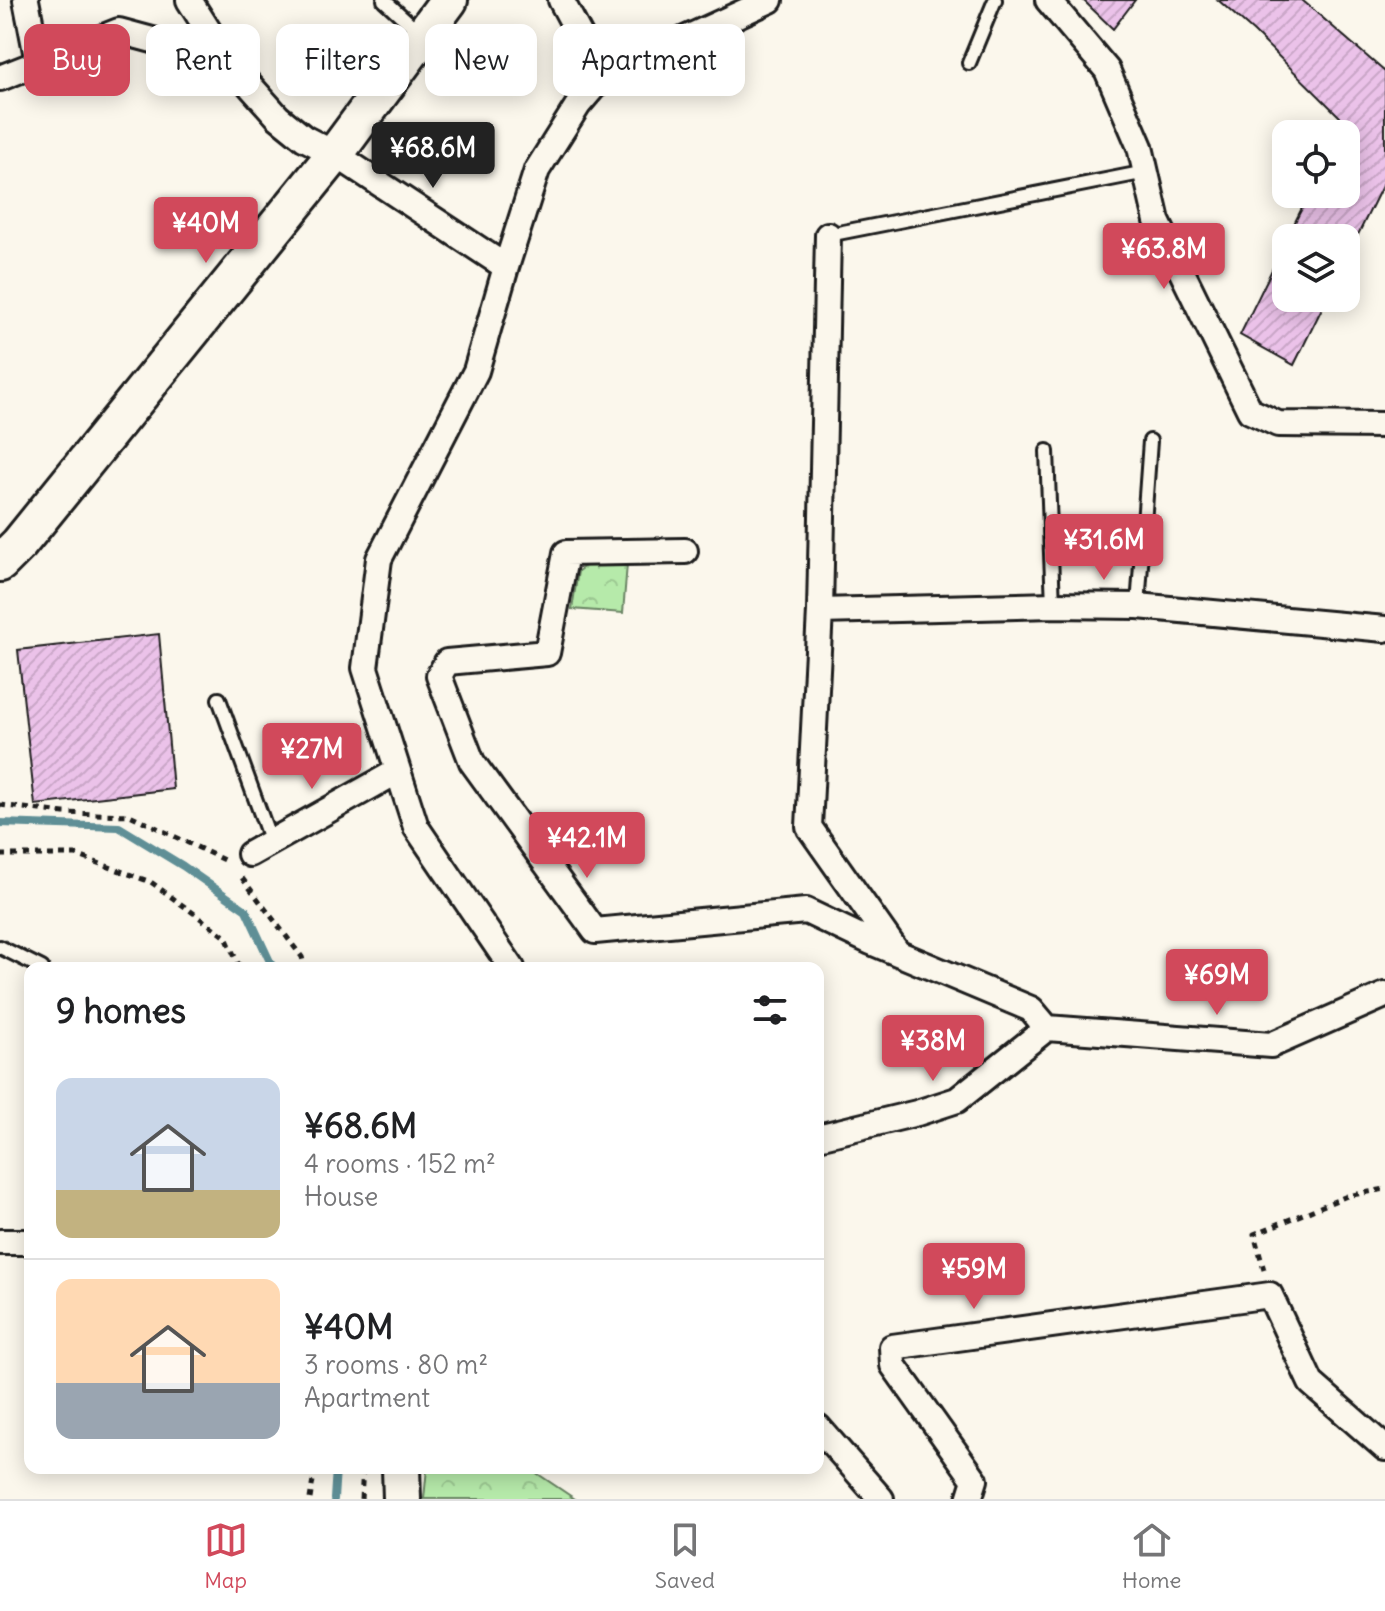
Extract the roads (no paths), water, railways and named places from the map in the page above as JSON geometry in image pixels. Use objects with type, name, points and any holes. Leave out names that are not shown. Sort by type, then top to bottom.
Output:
[{"type":"street","points":[[26,0],[31,24]]},
{"type":"street","points":[[189,0],[204,24]]},
{"type":"street","points":[[0,563],[29,532],[335,154],[449,0]]},
{"type":"street","points":[[561,0],[574,24]]},
{"type":"street","points":[[718,24],[770,0]]},
{"type":"street","points":[[1048,0],[1107,70],[1140,147],[1157,221],[1250,411],[1278,424],[1385,425]]},
{"type":"street","points":[[0,78],[24,68]]},
{"type":"street","points":[[259,96],[278,117],[304,138],[335,154],[506,267]]},
{"type":"street","points":[[508,962],[416,827],[365,668],[379,559],[476,371],[537,170],[586,96]]},
{"type":"street","points":[[828,235],[820,611],[809,827],[897,952]]},
{"type":"street","points":[[685,551],[566,553],[547,653],[447,662],[439,676],[472,762],[595,931],[806,911],[871,942],[1031,1009],[1047,1028]]},
{"type":"street","points":[[820,611],[1138,606],[1385,629]]},
{"type":"street","points":[[248,859],[398,771]]},
{"type":"street","points":[[824,1136],[957,1100],[1047,1028],[1271,1045],[1385,995]]},
{"type":"street","points":[[0,1242],[24,1242]]},
{"type":"street","points":[[969,1499],[975,1480],[893,1365],[892,1347],[1270,1295],[1311,1383],[1385,1448]]},
{"type":"street","points":[[824,1434],[881,1499]]},
{"type":"street","points":[[401,1474],[402,1499]]},
{"type":"lane","points":[[384,0],[423,36]]},
{"type":"lane","points":[[969,63],[995,0]]},
{"type":"lane","points":[[828,235],[1146,172]]},
{"type":"lane","points":[[1138,606],[1150,441]]},
{"type":"lane","points":[[1047,451],[1053,605]]},
{"type":"lane","points":[[219,699],[248,859]]},
{"type":"lane","points":[[0,947],[30,962]]},
{"type":"waterway","points":[[0,823],[119,827],[246,910],[270,962]]},
{"type":"waterway","points":[[334,1499],[336,1474]]}]
